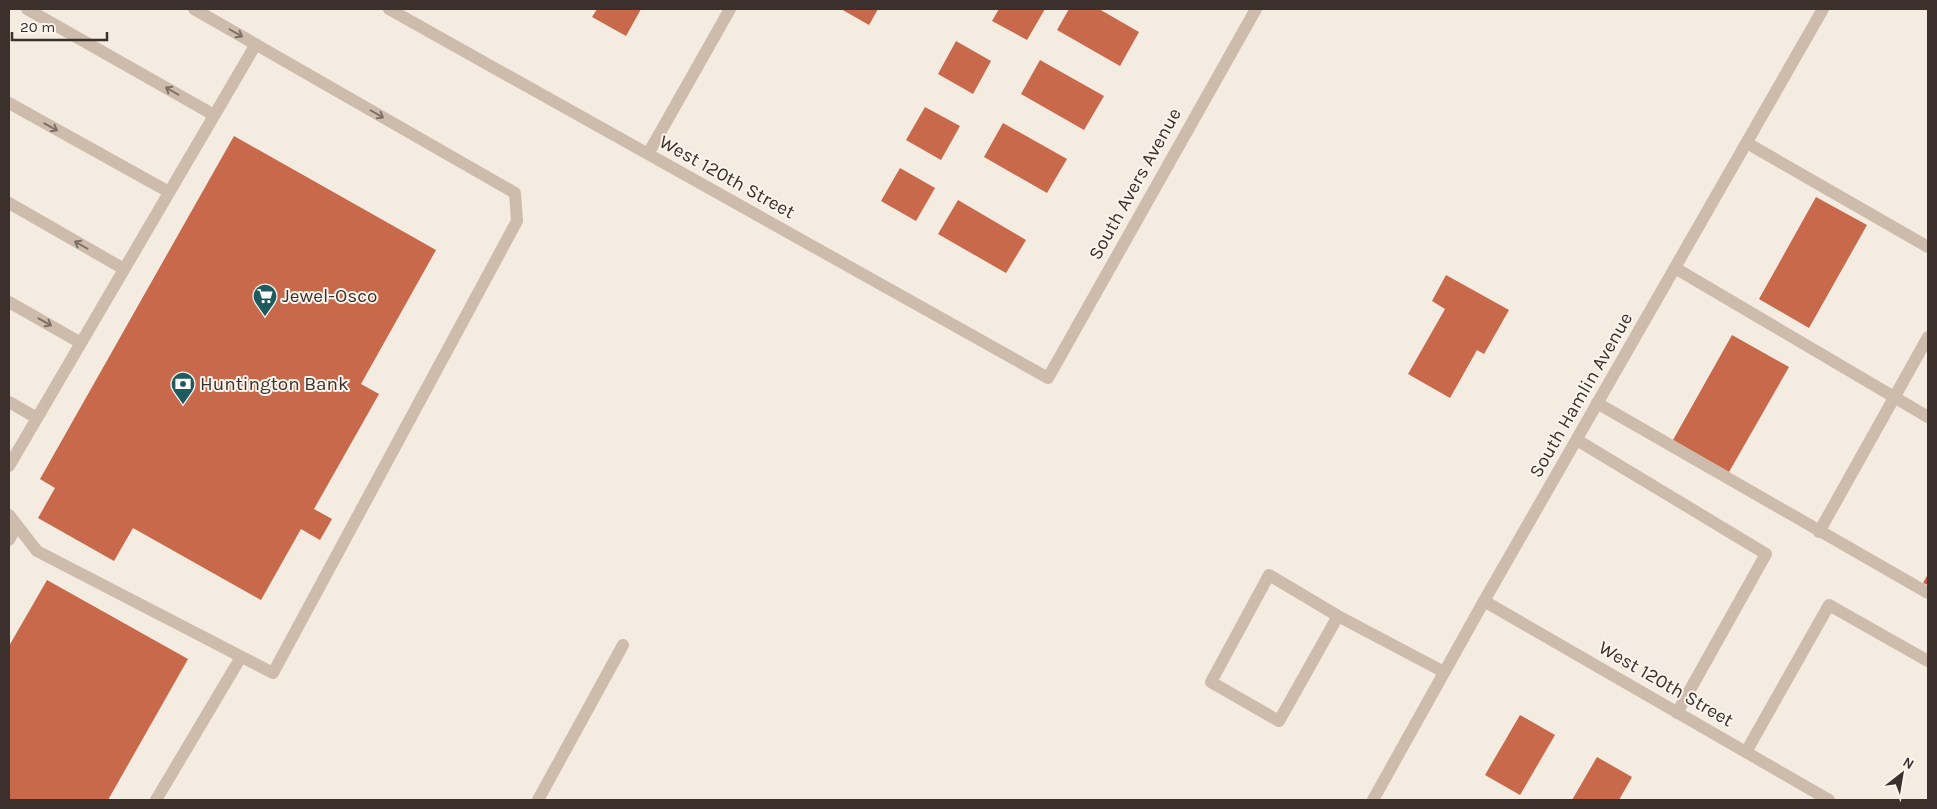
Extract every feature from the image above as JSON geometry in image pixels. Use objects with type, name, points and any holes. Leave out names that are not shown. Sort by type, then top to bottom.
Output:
[{"type":"street","points":[[27,9],[214,115]]},
{"type":"street","points":[[9,515],[37,551],[272,673],[517,221],[515,193],[194,9]]},
{"type":"street","name":"West 120th Street","points":[[389,9],[1048,378]]},
{"type":"street","points":[[648,154],[730,9]]},
{"type":"street","name":"South Avers Avenue","points":[[1048,378],[1256,9]]},
{"type":"street","name":"South Hamlin Avenue","points":[[1373,800],[1484,601],[1823,9]]},
{"type":"street","points":[[9,466],[256,44]]},
{"type":"street","points":[[9,103],[169,192]]},
{"type":"street","points":[[1747,142],[1928,247]]},
{"type":"street","points":[[9,203],[124,269]]},
{"type":"street","points":[[1675,268],[1928,417]]},
{"type":"street","points":[[9,302],[81,343]]},
{"type":"street","points":[[1819,532],[1928,337]]},
{"type":"street","points":[[9,402],[37,418]]},
{"type":"street","points":[[1598,403],[1819,532],[1928,593]]},
{"type":"street","points":[[1577,440],[1766,554],[1677,713]]},
{"type":"street","points":[[9,540],[17,525]]},
{"type":"street","points":[[1338,616],[1278,721],[1211,682],[1269,575],[1338,616],[1444,672]]},
{"type":"street","name":"West 120th Street","points":[[1484,601],[1829,800]]},
{"type":"street","points":[[1746,752],[1829,605],[1928,661]]},
{"type":"street","points":[[538,800],[623,645]]},
{"type":"street","points":[[156,800],[241,657]]},
{"type":"building","points":[[597,9],[641,9],[626,36],[592,17]]},
{"type":"building","points":[[841,9],[878,9],[869,25]]},
{"type":"building","points":[[999,9],[1045,9],[1027,40],[992,21]]},
{"type":"building","points":[[1069,9],[1099,9],[1139,32],[1120,66],[1057,30]]},
{"type":"building","points":[[956,41],[991,61],[973,94],[938,74]]},
{"type":"building","points":[[1040,60],[1104,96],[1084,130],[1021,94]]},
{"type":"building","points":[[925,107],[960,126],[941,160],[906,140]]},
{"type":"building","points":[[1003,123],[1067,159],[1047,193],[984,157]]},
{"type":"building","name":"Jewel-Osco","points":[[234,136],[436,250],[361,384],[379,394],[314,509],[332,519],[320,540],[301,529],[261,600],[133,528],[114,561],[38,518],[55,488],[40,479]]},
{"type":"building","points":[[900,168],[935,188],[916,221],[881,201]]},
{"type":"building","points":[[1816,197],[1867,225],[1809,328],[1759,299]]},
{"type":"building","points":[[958,200],[1026,240],[1006,273],[938,234]]},
{"type":"building","points":[[1446,275],[1509,310],[1484,354],[1477,350],[1450,398],[1408,374],[1445,309],[1432,301]]},
{"type":"building","points":[[1732,335],[1789,367],[1729,472],[1673,440]]},
{"type":"building","points":[[1928,574],[1928,585],[1923,583]]},
{"type":"building","points":[[47,580],[188,659],[108,800],[9,800],[9,646]]},
{"type":"building","points":[[1520,715],[1555,735],[1520,795],[1485,775]]},
{"type":"building","points":[[1597,757],[1632,777],[1619,800],[1572,800]]},
{"type":"place","name":"Jewel-Osco","points":[[265,317]]},
{"type":"place","name":"Huntington Bank","points":[[183,405]]}]
